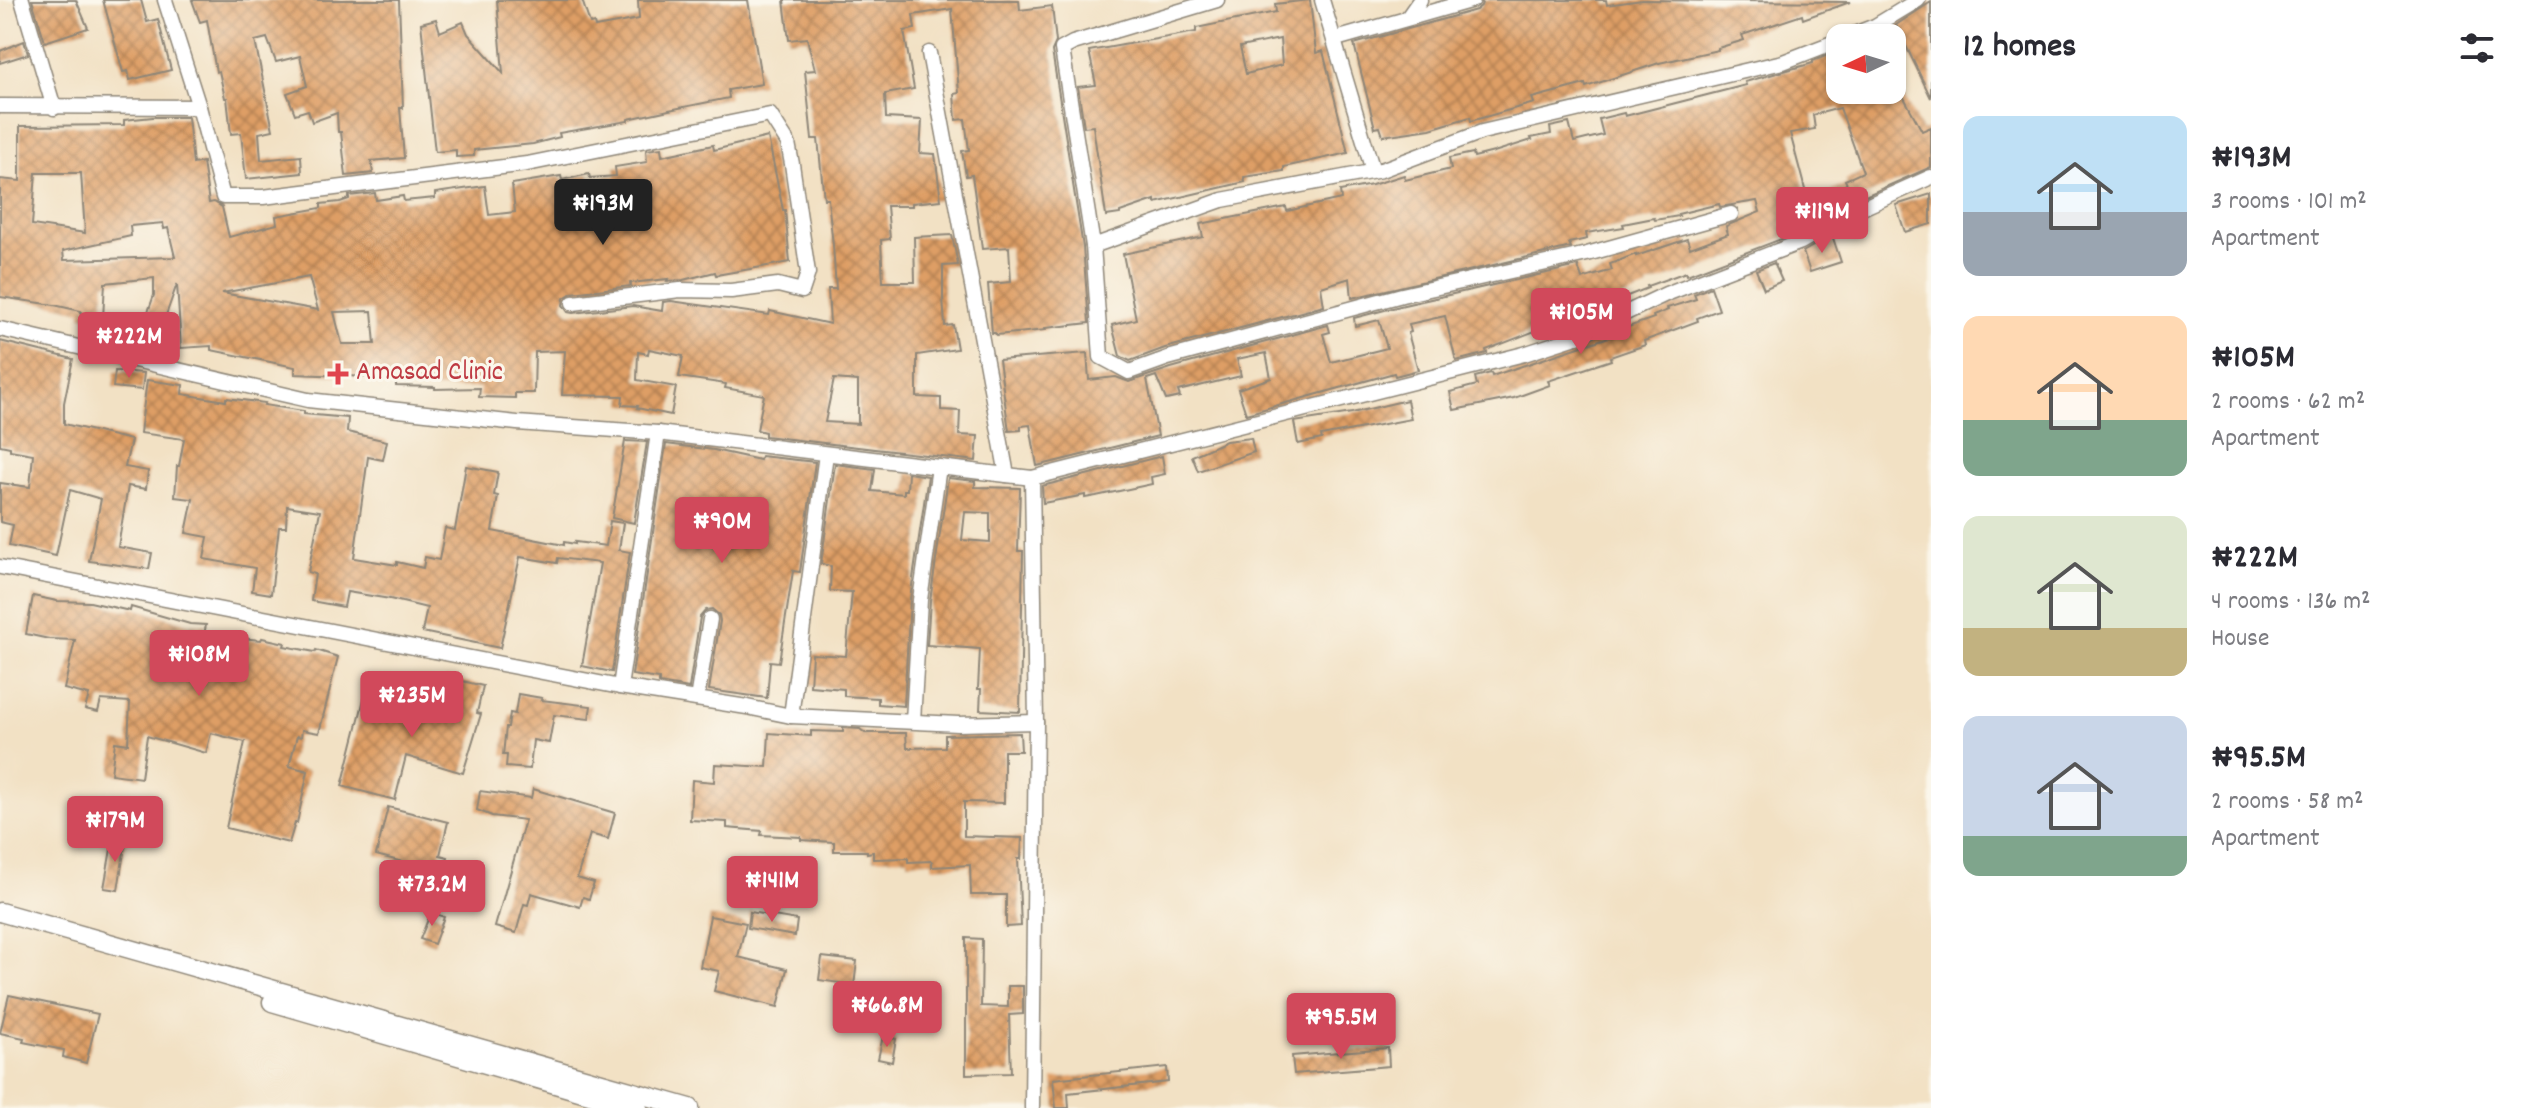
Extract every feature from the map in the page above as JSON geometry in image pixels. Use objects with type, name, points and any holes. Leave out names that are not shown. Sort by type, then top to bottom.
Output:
[{"type":"street","points":[[22,0],[54,108]]},
{"type":"street","points":[[165,0],[223,197],[263,197],[527,164],[770,115],[788,143],[792,164],[808,273],[802,291],[778,285],[731,291],[680,290],[573,303]]},
{"type":"street","points":[[1217,0],[1062,49],[1093,246],[1101,357],[1129,372],[1168,358],[1402,295],[1587,254],[1731,214]]},
{"type":"street","points":[[1322,0],[1373,171]]},
{"type":"street","points":[[1408,17],[1420,0]]},
{"type":"street","points":[[1336,39],[1473,0]]},
{"type":"street","points":[[1878,24],[1918,0]]},
{"type":"street","points":[[1093,246],[1222,200],[1373,171],[1482,132],[1783,62],[1826,45]]},
{"type":"street","points":[[929,53],[1007,475]]},
{"type":"street","points":[[0,106],[199,107]]},
{"type":"street","points":[[0,329],[308,400],[517,423],[658,433],[1032,478],[1524,354],[1573,338],[1666,294],[1801,242],[1851,213],[1931,177]]},
{"type":"street","points":[[123,358],[133,324]]},
{"type":"street","points":[[620,687],[658,433]]},
{"type":"street","points":[[791,716],[826,454]]},
{"type":"street","points":[[913,721],[920,600],[939,467]]},
{"type":"street","points":[[1032,478],[1036,722],[1032,1108]]},
{"type":"street","points":[[0,567],[620,687],[791,716],[958,724],[1036,722]]},
{"type":"street","points":[[697,699],[710,619]]},
{"type":"street","points":[[0,912],[690,1108]]},
{"type":"street","points":[[0,924],[638,1108]]},
{"type":"building","points":[[32,0],[76,0],[88,28],[45,42]]},
{"type":"building","points":[[103,0],[141,0],[147,22],[158,19],[171,70],[130,80],[128,71],[123,72]]},
{"type":"building","points":[[192,0],[399,0],[403,108],[400,108],[404,158],[371,161],[373,173],[346,176],[337,113],[312,122],[308,110],[295,114],[287,93],[307,86],[300,56],[276,62],[267,38],[255,41],[273,130],[259,133],[261,160],[301,156],[302,173],[246,179],[241,133],[231,134],[227,98],[219,71],[216,72],[207,20],[200,22]]},
{"type":"building","points":[[497,0],[582,0],[590,24],[594,23],[595,27],[639,19],[638,0],[748,0],[762,84],[728,90],[729,98],[559,133],[560,137],[533,144],[474,150],[474,156],[456,157],[456,150],[435,152],[421,23],[436,19],[440,32],[463,22],[468,34],[503,73]]},
{"type":"building","points":[[784,0],[1019,0],[1020,10],[1052,6],[1056,42],[1052,51],[1083,247],[1089,323],[1046,330],[992,333],[988,284],[1011,282],[1009,247],[982,249],[972,175],[966,176],[962,151],[969,150],[965,119],[956,120],[954,94],[959,93],[952,9],[913,15],[915,29],[904,31],[914,89],[885,94],[886,118],[922,120],[920,153],[935,154],[941,200],[912,203],[912,206],[887,206],[890,239],[881,240],[883,282],[915,282],[914,237],[952,235],[958,265],[943,266],[943,298],[945,326],[953,325],[957,349],[917,355],[917,397],[941,398],[941,410],[960,411],[959,435],[978,436],[976,461],[765,436],[765,432],[757,430],[764,395],[725,388],[726,384],[679,377],[683,356],[649,349],[648,354],[638,352],[637,380],[676,387],[671,415],[622,405],[623,396],[562,395],[565,351],[535,352],[534,393],[515,393],[515,398],[479,397],[480,388],[396,386],[396,378],[295,374],[295,367],[211,350],[211,346],[181,348],[177,284],[159,335],[142,329],[154,295],[154,278],[105,283],[103,318],[81,316],[81,311],[54,305],[0,297],[0,179],[20,181],[20,126],[124,125],[124,120],[188,117],[193,164],[203,162],[209,203],[214,202],[222,207],[229,237],[277,224],[276,216],[321,208],[321,204],[340,202],[349,199],[349,196],[375,193],[376,200],[403,196],[404,201],[435,198],[435,193],[485,186],[489,215],[515,212],[512,184],[561,176],[562,180],[589,174],[590,178],[616,176],[615,167],[647,162],[646,150],[661,148],[662,156],[713,145],[714,150],[768,137],[785,210],[790,262],[716,275],[715,272],[683,280],[630,283],[631,286],[572,293],[564,298],[563,305],[573,313],[633,306],[662,311],[663,302],[671,301],[769,315],[770,311],[830,324],[828,289],[836,289],[833,245],[828,199],[824,199],[818,139],[812,139],[805,71],[815,70],[807,38],[789,40]],"holes":[[[36,173],[81,173],[85,233],[32,225]],[[163,223],[164,229],[168,228],[175,257],[64,260],[63,251],[131,236],[130,226]],[[309,277],[318,310],[222,293]],[[372,311],[375,344],[342,344],[334,312]],[[834,379],[858,381],[858,424],[825,422]]]},
{"type":"building","points":[[1310,0],[1316,53],[1323,51],[1348,153],[1284,167],[1284,171],[1244,177],[1245,182],[1155,203],[1155,200],[1120,214],[1106,216],[1093,126],[1084,127],[1078,87],[1096,85],[1089,51],[1196,32],[1196,28],[1276,12],[1275,4]],"holes":[[[1280,39],[1282,65],[1246,74],[1240,47]]]},
{"type":"building","points":[[1483,0],[1606,0],[1607,5],[1642,0],[1850,2],[1803,19],[1802,15],[1742,35],[1744,40],[1718,50],[1659,63],[1586,87],[1585,84],[1532,98],[1534,103],[1471,121],[1470,117],[1430,129],[1383,136],[1380,127],[1375,128],[1354,44],[1476,10]]},
{"type":"building","points":[[1931,2],[1931,98],[1906,46],[1906,24],[1898,24]]},
{"type":"building","points":[[24,41],[28,54],[0,63],[0,51]]},
{"type":"building","points":[[1826,56],[1826,104],[1906,104],[1906,101],[1922,131],[1931,127],[1931,167],[1847,204],[1797,233],[1687,275],[1686,272],[1647,286],[1590,309],[1592,314],[1567,322],[1566,319],[1486,350],[1487,353],[1456,361],[1445,316],[1409,324],[1411,332],[1408,333],[1418,370],[1395,376],[1394,373],[1246,414],[1238,389],[1271,378],[1266,353],[1237,359],[1241,376],[1178,391],[1180,397],[1166,400],[1156,376],[1147,379],[1158,436],[1037,466],[1030,425],[1009,431],[999,360],[1087,353],[1089,380],[1116,377],[1129,382],[1328,325],[1330,332],[1323,334],[1331,362],[1387,348],[1379,320],[1355,326],[1354,318],[1578,266],[1582,279],[1612,270],[1610,264],[1636,254],[1687,239],[1690,248],[1728,234],[1726,226],[1760,212],[1757,201],[1720,207],[1719,204],[1679,216],[1623,224],[1624,227],[1586,233],[1587,239],[1569,243],[1571,247],[1352,298],[1350,278],[1321,287],[1324,306],[1165,348],[1130,361],[1120,356],[1112,325],[1136,319],[1123,254],[1203,237],[1200,224],[1286,207],[1287,211],[1341,199],[1340,191],[1404,175],[1405,180],[1451,169],[1449,158],[1494,152],[1551,134],[1550,127],[1569,123],[1574,142],[1603,135],[1599,119],[1624,113],[1625,116],[1746,85],[1745,82],[1813,63]],"holes":[[[1840,108],[1863,172],[1845,180],[1847,184],[1808,201],[1790,133],[1815,129],[1813,115]]]},
{"type":"building","points":[[1931,194],[1931,224],[1905,232],[1896,205]]},
{"type":"building","points":[[1832,235],[1841,262],[1810,272],[1803,252]]},
{"type":"building","points":[[1774,263],[1782,281],[1764,289],[1756,270]]},
{"type":"building","points":[[1711,287],[1719,310],[1697,318],[1698,321],[1644,341],[1645,345],[1610,357],[1611,360],[1548,381],[1550,385],[1514,398],[1454,410],[1450,392],[1477,385],[1475,377],[1491,373],[1492,376],[1615,335],[1614,332],[1654,318],[1667,308],[1696,299],[1694,294]]},
{"type":"building","points":[[0,341],[73,359],[64,403],[64,424],[131,440],[125,467],[148,471],[146,489],[128,486],[118,547],[152,553],[149,569],[89,561],[101,499],[70,490],[56,556],[9,546],[13,525],[0,522],[0,483],[30,487],[33,454],[0,445]]},
{"type":"building","points":[[115,371],[144,373],[142,390],[113,387]]},
{"type":"building","points":[[147,380],[183,385],[182,394],[265,403],[304,411],[304,414],[348,418],[347,432],[387,441],[383,460],[368,457],[354,558],[423,568],[425,557],[439,560],[445,528],[455,530],[466,466],[498,472],[494,495],[498,496],[492,531],[564,545],[564,542],[575,542],[606,546],[610,521],[623,523],[619,550],[630,552],[612,672],[582,666],[600,563],[558,558],[557,563],[520,557],[500,648],[422,632],[427,608],[347,592],[344,607],[311,601],[315,574],[308,572],[320,511],[287,506],[286,527],[279,527],[271,594],[252,591],[255,568],[204,559],[208,537],[186,533],[193,499],[175,497],[177,466],[184,439],[140,433]]},
{"type":"building","points":[[1407,400],[1411,419],[1321,436],[1322,439],[1298,444],[1294,422]]},
{"type":"building","points":[[1251,438],[1254,452],[1198,471],[1192,456],[1226,441]]},
{"type":"building","points":[[625,441],[647,442],[634,523],[612,518]]},
{"type":"building","points":[[666,444],[760,460],[761,456],[815,462],[800,572],[793,571],[779,662],[770,661],[767,698],[709,690],[720,621],[719,615],[712,609],[706,610],[700,617],[689,688],[632,675]]},
{"type":"building","points":[[1162,456],[1165,474],[1151,477],[1152,484],[1043,503],[1042,486]]},
{"type":"building","points":[[835,464],[875,469],[872,491],[904,494],[908,473],[928,476],[910,599],[904,706],[878,704],[878,698],[844,696],[844,689],[810,686],[812,654],[846,656],[852,592],[830,591],[831,566],[821,564]]},
{"type":"building","points":[[948,478],[975,481],[975,487],[1020,488],[1018,551],[1023,551],[1020,712],[980,710],[980,649],[927,645],[930,601]],"holes":[[[965,512],[990,513],[990,542],[962,540]]]},
{"type":"building","points":[[33,596],[57,601],[90,602],[130,611],[131,607],[190,624],[206,625],[203,640],[240,648],[241,638],[262,638],[285,643],[284,646],[316,650],[338,657],[319,733],[302,730],[301,737],[297,736],[289,766],[308,771],[297,823],[289,843],[226,828],[245,742],[211,733],[206,753],[147,736],[141,778],[111,774],[115,742],[128,744],[130,702],[101,700],[98,712],[85,709],[89,695],[64,689],[75,640],[26,634]]},
{"type":"building","points":[[446,677],[483,686],[477,713],[481,714],[463,773],[406,756],[395,800],[342,786],[364,699],[437,718]]},
{"type":"building","points":[[518,694],[591,706],[589,719],[554,715],[549,743],[533,740],[530,769],[506,767],[507,755],[503,755],[506,727],[510,713],[515,714]]},
{"type":"building","points":[[843,728],[860,729],[865,733],[906,733],[907,748],[945,747],[945,735],[1020,733],[1021,751],[1004,751],[1004,803],[964,802],[964,836],[1022,838],[1021,859],[1018,859],[1021,926],[1006,927],[1006,895],[971,895],[970,865],[932,867],[932,861],[873,859],[873,852],[834,851],[834,842],[761,835],[762,831],[727,828],[727,822],[690,820],[692,780],[714,782],[715,764],[767,767],[769,733],[811,736],[811,731],[843,732]]},
{"type":"building","points":[[533,789],[615,813],[608,839],[590,834],[577,878],[594,883],[589,899],[583,897],[580,907],[531,893],[528,905],[524,904],[516,933],[495,927],[525,820],[492,816],[477,810],[480,791],[531,798]]},
{"type":"building","points":[[388,807],[448,822],[440,855],[448,857],[439,892],[402,883],[407,863],[376,855]]},
{"type":"building","points":[[113,838],[126,840],[118,890],[104,888]]},
{"type":"building","points":[[431,912],[444,917],[434,944],[420,939]]},
{"type":"building","points":[[750,912],[797,920],[795,936],[748,928]]},
{"type":"building","points":[[710,916],[746,923],[738,957],[787,969],[778,1007],[714,991],[719,971],[700,967]]},
{"type":"building","points":[[966,938],[982,939],[981,1006],[1008,1007],[1008,986],[1023,986],[1023,1014],[1009,1015],[1011,1073],[966,1074]]},
{"type":"building","points":[[822,957],[857,961],[853,1019],[837,1017],[840,983],[819,980]]},
{"type":"building","points":[[9,995],[98,1014],[86,1063],[63,1057],[64,1050],[23,1042],[24,1038],[0,1033]]},
{"type":"building","points":[[883,1036],[896,1039],[892,1062],[878,1059]]},
{"type":"building","points":[[1388,1048],[1389,1066],[1294,1074],[1292,1056]]},
{"type":"building","points":[[1167,1067],[1168,1082],[1068,1093],[1069,1108],[1056,1108],[1053,1079]]},
{"type":"place","name":"Amasad Clinic","points":[[338,374]]}]
